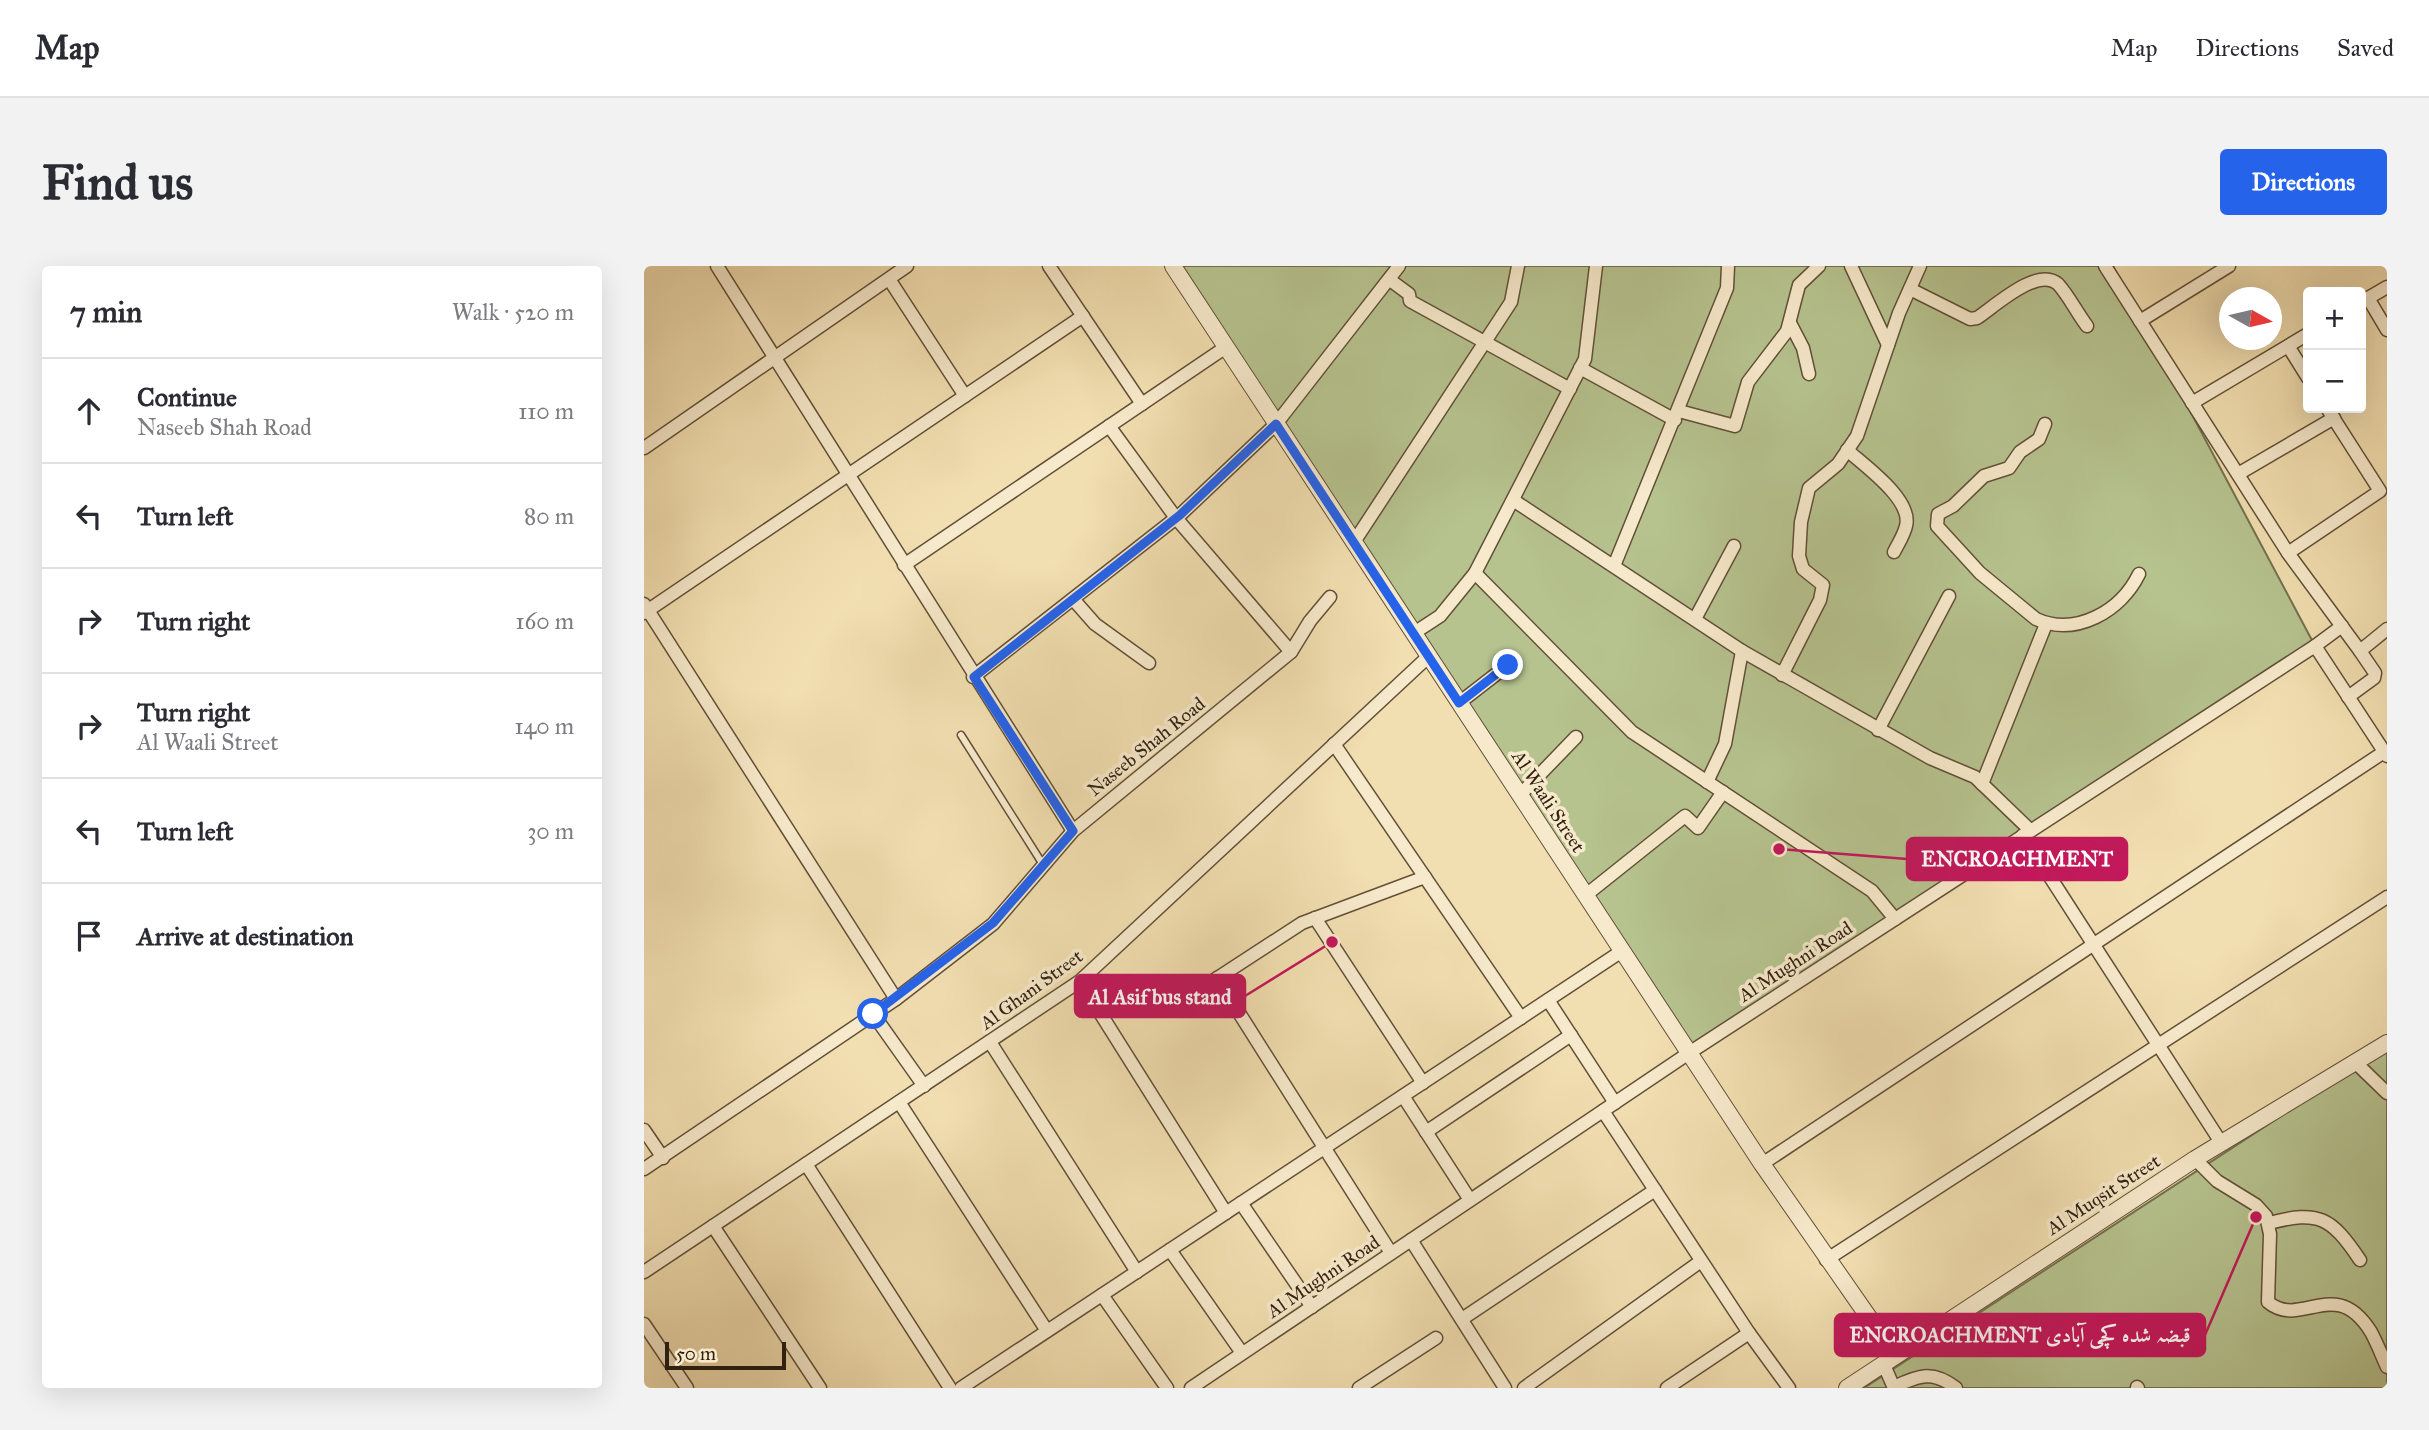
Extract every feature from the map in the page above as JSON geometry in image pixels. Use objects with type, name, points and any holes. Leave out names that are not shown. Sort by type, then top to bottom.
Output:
[{"type":"street","points":[[717,266],[1073,831]]},
{"type":"street","points":[[644,448],[907,266]]},
{"type":"street","points":[[1049,266],[1142,404]]},
{"type":"street","name":"Al Waali Street","points":[[1173,266],[1890,1360]]},
{"type":"street","points":[[974,677],[1176,518],[1276,424],[1399,266]]},
{"type":"street","points":[[1354,542],[1511,302],[1518,266]]},
{"type":"street","points":[[1414,633],[1440,616],[1475,573],[1585,359],[1596,266]]},
{"type":"street","points":[[1614,566],[1727,288],[1728,266]]},
{"type":"street","points":[[1580,368],[1677,415],[1735,426],[1748,382],[1766,363],[1790,323],[1799,285],[1819,266]]},
{"type":"street","points":[[1851,266],[1888,345]]},
{"type":"street","points":[[1782,675],[1820,600],[1823,585],[1803,569],[1799,556],[1801,522],[1809,488],[1838,464],[1857,436],[1888,345],[1920,266]]},
{"type":"street","points":[[2105,266],[2288,553],[2360,650],[2375,676],[2348,697]]},
{"type":"street","points":[[2140,321],[2229,266]]},
{"type":"street","points":[[1910,289],[1970,318],[1977,318],[2033,279],[2049,278],[2057,284],[2087,326]]},
{"type":"street","points":[[889,279],[965,396]]},
{"type":"street","points":[[1390,280],[1409,294],[1410,301],[1570,389]]},
{"type":"street","points":[[2366,299],[2387,287]]},
{"type":"street","points":[[2366,303],[2387,330]]},
{"type":"street","points":[[896,999],[645,609],[849,477],[1083,316]]},
{"type":"street","points":[[1790,323],[1803,348],[1809,374]]},
{"type":"street","points":[[2192,403],[2303,337]]},
{"type":"street","points":[[2288,346],[2303,370]]},
{"type":"street","points":[[904,565],[1226,347]]},
{"type":"street","points":[[2238,474],[2331,413],[2380,491],[2288,553]]},
{"type":"street","points":[[2045,424],[2039,439],[2020,452],[2009,468],[1984,476],[1953,506],[1938,514],[1935,522],[1980,573],[2036,619],[2046,624],[2074,623],[2107,612],[2127,595],[2139,575]]},
{"type":"street","points":[[1109,426],[1176,518],[1291,652]]},
{"type":"street","points":[[1847,450],[1897,496],[1907,512],[1906,526],[1894,552]]},
{"type":"street","points":[[1513,500],[1782,675],[1930,758],[1975,777],[2026,832],[2092,945],[2222,1144]]},
{"type":"street","points":[[1695,619],[1734,546]]},
{"type":"street","points":[[1475,573],[1497,592],[1603,706],[1632,732],[1872,891],[1895,919]]},
{"type":"street","points":[[1878,730],[1949,596]]},
{"type":"street","name":"Naseeb Shah Road","points":[[644,1169],[896,999],[993,923],[1042,863],[1073,831],[1291,652],[1310,621],[1330,597]]},
{"type":"street","points":[[1073,598],[1095,624],[1149,663]]},
{"type":"street","points":[[1982,784],[2046,624]]},
{"type":"street","name":"Al Mughni Road","points":[[1191,1388],[1689,1053],[2342,626]]},
{"type":"street","points":[[2360,650],[2387,629]]},
{"type":"street","points":[[1762,1164],[2385,754],[2315,646]]},
{"type":"street","points":[[1707,782],[1725,744],[1742,651]]},
{"type":"street","name":"Al Ghani Street","points":[[644,1272],[1080,981],[1429,656]]},
{"type":"street","points":[[1459,703],[1508,665]]},
{"type":"street","points":[[1520,795],[1576,737]]},
{"type":"street","points":[[1334,744],[1521,1018]]},
{"type":"street","points":[[1586,895],[1685,816],[1698,828],[1723,792]]},
{"type":"street","points":[[1173,1006],[1302,923],[1425,877]]},
{"type":"street","points":[[1826,1260],[2387,897]]},
{"type":"street","points":[[1315,918],[1423,1083]]},
{"type":"street","points":[[961,1388],[1622,951]]},
{"type":"street","points":[[1217,978],[1391,1253]]},
{"type":"street","points":[[1080,981],[1226,1213]]},
{"type":"street","points":[[1548,1000],[1615,1103]]},
{"type":"street","points":[[873,1014],[924,1086]]},
{"type":"street","points":[[1426,1132],[1571,1035]]},
{"type":"street","points":[[990,1042],[1137,1272]]},
{"type":"street","name":"Al Muqsit Street","points":[[1847,1388],[2195,1159],[2387,1043]]},
{"type":"street","points":[[2354,1062],[2387,1093]]},
{"type":"street","points":[[1403,1096],[1470,1200]]},
{"type":"street","points":[[900,1102],[1047,1331]]},
{"type":"street","points":[[1603,1111],[1749,1333],[1789,1388]]},
{"type":"street","points":[[644,1130],[663,1157]]},
{"type":"street","points":[[2195,1159],[2217,1181],[2256,1205],[2266,1216],[2269,1223],[2268,1302],[2274,1307],[2293,1311],[2322,1303],[2339,1304],[2352,1312],[2371,1332],[2387,1367]]},
{"type":"street","points":[[806,1164],[950,1388]]},
{"type":"street","points":[[1462,1319],[1654,1190]]},
{"type":"street","points":[[1241,1203],[1312,1307]]},
{"type":"street","points":[[2269,1223],[2299,1216],[2315,1216],[2340,1233],[2360,1259]]},
{"type":"street","points":[[713,1226],[820,1388]]},
{"type":"street","points":[[1411,1240],[1505,1388]]},
{"type":"street","points":[[1170,1250],[1242,1353]]},
{"type":"street","points":[[1524,1388],[1701,1261]]},
{"type":"street","points":[[1102,1295],[1167,1388]]},
{"type":"street","points":[[644,1324],[687,1388]]},
{"type":"street","points":[[1667,1388],[1749,1333]]},
{"type":"street","points":[[1359,1388],[1436,1338]]},
{"type":"street","points":[[1890,1360],[1894,1388],[1917,1376],[1931,1375],[1943,1378],[1956,1388]]},
{"type":"lane","points":[[961,735],[1042,863]]},
{"type":"green space","points":[[1172,266],[2113,266],[2315,646],[1689,1053]]},
{"type":"green space","points":[[2387,1047],[2387,1388],[1864,1388]]},
{"type":"place","name":"ENCROACHMENT","points":[[1779,849]]},
{"type":"place","name":"Al Asif bus stand","points":[[1332,942]]},
{"type":"place","name":"ENCROACHMENT قبضہ شدہ کچی آبادی","points":[[2256,1217]]},
{"type":"route","points":[[873,1014],[993,923],[1042,863],[1073,831],[974,677],[1180,515],[1276,424],[1459,703],[1508,665]]}]
